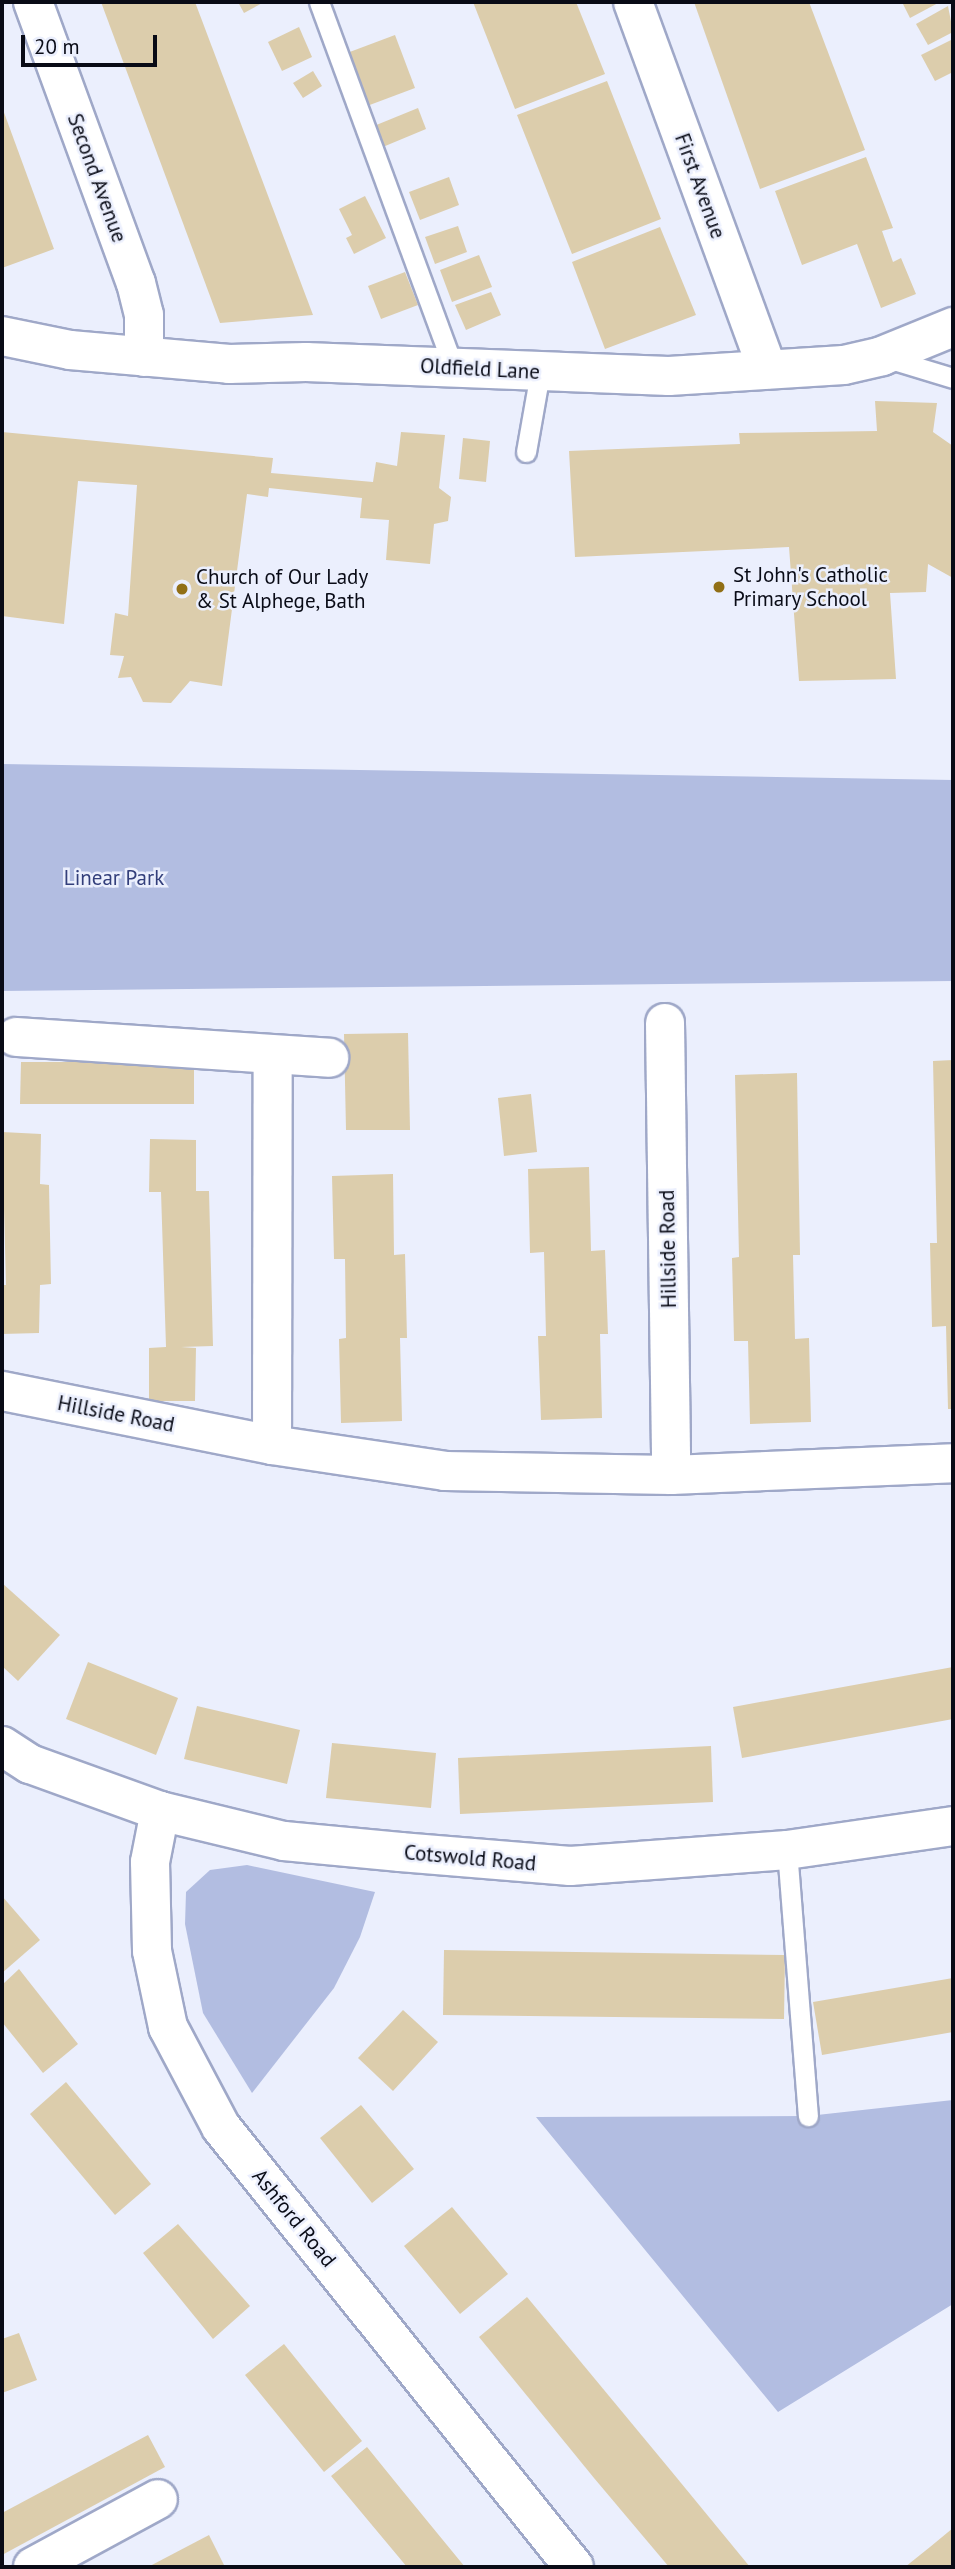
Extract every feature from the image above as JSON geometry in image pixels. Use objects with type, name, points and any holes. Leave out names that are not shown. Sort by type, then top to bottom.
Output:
[{"type":"street","name":"Second Avenue","points":[[33,2],[136,284],[144,316],[144,357]]},
{"type":"street","name":"First Avenue","points":[[632,2],[767,369]]},
{"type":"street","name":"Oldfield Lane","points":[[2,336],[70,350],[229,365],[453,366],[540,373],[669,376],[844,365],[882,356],[953,327]]},
{"type":"street","name":"Hillside Road","points":[[665,1023],[671,1475]]},
{"type":"street","points":[[16,1037],[329,1058]]},
{"type":"street","points":[[272,1445],[273,1055]]},
{"type":"street","name":"Hillside Road","points":[[2,1391],[272,1445],[445,1471],[671,1475],[953,1463]]},
{"type":"street","name":"Cotswold Road","points":[[2,1746],[30,1765],[160,1811],[284,1841],[570,1866],[787,1850],[953,1826]]},
{"type":"street","name":"Ashford Road","points":[[160,1811],[150,1862],[152,1951],[168,2027],[221,2127],[573,2567]]},
{"type":"street","points":[[33,2567],[159,2499]]},
{"type":"lane","points":[[319,2],[453,366]]},
{"type":"lane","points":[[882,356],[953,379]]},
{"type":"lane","points":[[526,452],[540,373]]},
{"type":"lane","points":[[787,1850],[808,2116]]},
{"type":"green space","name":"Linear Park","points":[[2,764],[953,780],[953,981],[2,991]]},
{"type":"green space","points":[[247,1865],[375,1892],[360,1937],[334,1988],[252,2093],[203,2013],[185,1924],[186,1892],[210,1870]]},
{"type":"green space","points":[[953,2100],[953,2304],[778,2412],[536,2117],[808,2116]]},
{"type":"building","points":[[101,2],[195,2],[313,315],[220,323]]},
{"type":"building","points":[[238,2],[264,2],[244,13]]},
{"type":"building","points":[[473,2],[576,2],[605,74],[515,109]]},
{"type":"building","points":[[694,2],[809,2],[865,150],[760,189]]},
{"type":"building","points":[[902,2],[940,2],[910,18]]},
{"type":"building","points":[[948,6],[953,32],[928,45],[916,24]]},
{"type":"building","points":[[299,27],[312,57],[282,71],[268,42]]},
{"type":"building","points":[[395,35],[415,88],[367,106],[347,53]]},
{"type":"building","points":[[953,39],[953,72],[935,81],[921,55]]},
{"type":"building","points":[[313,71],[322,86],[303,98],[293,83]]},
{"type":"building","points":[[607,81],[661,219],[572,254],[517,115]]},
{"type":"building","points":[[2,107],[54,249],[2,268]]},
{"type":"building","points":[[418,108],[426,129],[378,149],[369,128]]},
{"type":"building","points":[[866,157],[893,228],[882,231],[893,262],[901,258],[916,294],[881,308],[857,244],[802,265],[775,191]]},
{"type":"building","points":[[449,177],[459,205],[420,220],[409,192]]},
{"type":"building","points":[[365,196],[386,238],[354,254],[346,238],[352,235],[339,209]]},
{"type":"building","points":[[458,226],[467,252],[435,264],[425,237]]},
{"type":"building","points":[[660,227],[696,315],[605,349],[572,262]]},
{"type":"building","points":[[479,255],[492,287],[452,302],[440,270]]},
{"type":"building","points":[[405,272],[418,305],[381,319],[368,286]]},
{"type":"building","points":[[491,292],[501,315],[466,330],[455,305]]},
{"type":"building","points":[[875,401],[937,403],[933,432],[953,446],[953,578],[928,564],[926,592],[890,593],[896,679],[799,681],[789,547],[575,557],[569,451],[740,444],[739,433],[877,431]]},
{"type":"building","name":"Church of Our Lady & St Alphege, Bath","points":[[2,432],[273,458],[271,473],[373,482],[376,462],[397,466],[401,432],[445,435],[439,488],[451,497],[448,521],[434,524],[430,564],[386,560],[389,520],[360,518],[362,498],[269,488],[268,497],[247,494],[222,686],[190,681],[171,703],[143,702],[131,677],[118,678],[124,656],[110,655],[115,613],[128,616],[137,485],[78,481],[64,624],[2,616]]},
{"type":"building","points":[[463,438],[490,441],[486,482],[459,479]]},
{"type":"building","points":[[408,1033],[410,1130],[346,1130],[344,1034]]},
{"type":"building","points":[[953,1060],[953,1409],[948,1409],[946,1326],[932,1327],[930,1243],[937,1243],[933,1061]]},
{"type":"building","points":[[21,1062],[194,1062],[194,1104],[20,1104]]},
{"type":"building","points":[[797,1073],[800,1255],[793,1255],[795,1339],[809,1338],[811,1422],[750,1424],[748,1341],[734,1341],[732,1258],[739,1257],[735,1075]]},
{"type":"building","points":[[531,1094],[537,1152],[504,1156],[498,1098]]},
{"type":"building","points":[[2,1132],[41,1134],[40,1184],[49,1185],[51,1284],[40,1285],[39,1333],[2,1334],[2,1285],[6,1285]]},
{"type":"building","points":[[150,1139],[196,1140],[196,1191],[209,1191],[213,1346],[181,1347],[196,1348],[195,1401],[149,1401],[149,1348],[166,1347],[161,1192],[149,1192]]},
{"type":"building","points":[[589,1167],[591,1251],[605,1250],[608,1334],[600,1334],[602,1418],[541,1420],[538,1336],[546,1336],[544,1252],[530,1253],[528,1169]]},
{"type":"building","points":[[393,1174],[394,1255],[405,1254],[407,1338],[400,1338],[402,1421],[341,1423],[339,1339],[346,1338],[345,1259],[334,1259],[332,1176]]},
{"type":"building","points":[[2,1583],[60,1635],[18,1681],[2,1666]]},
{"type":"building","points":[[88,1662],[178,1698],[156,1755],[66,1719]]},
{"type":"building","points":[[953,1667],[953,1719],[742,1758],[733,1707]]},
{"type":"building","points":[[197,1706],[300,1730],[287,1784],[184,1759]]},
{"type":"building","points":[[332,1743],[436,1753],[431,1808],[326,1798]]},
{"type":"building","points":[[711,1746],[713,1802],[460,1814],[458,1758]]},
{"type":"building","points":[[2,1896],[40,1940],[2,1973]]},
{"type":"building","points":[[444,1950],[785,1955],[784,2019],[443,2015]]},
{"type":"building","points":[[19,1969],[78,2044],[43,2073],[2,2022],[2,1985]]},
{"type":"building","points":[[953,1978],[953,2032],[822,2055],[813,2002]]},
{"type":"building","points":[[403,2010],[438,2042],[393,2091],[358,2058]]},
{"type":"building","points":[[66,2082],[151,2184],[115,2215],[30,2114]]},
{"type":"building","points":[[361,2105],[414,2169],[372,2203],[320,2138]]},
{"type":"building","points":[[452,2207],[508,2274],[460,2314],[404,2246]]},
{"type":"building","points":[[178,2224],[250,2306],[213,2339],[143,2253]]},
{"type":"building","points":[[527,2297],[750,2567],[669,2567],[594,2478],[479,2337]]},
{"type":"building","points":[[19,2333],[37,2380],[2,2393],[2,2339]]},
{"type":"building","points":[[284,2344],[362,2441],[324,2472],[245,2375]]},
{"type":"building","points":[[148,2435],[165,2467],[2,2555],[2,2513]]},
{"type":"building","points":[[367,2447],[465,2567],[407,2567],[331,2476]]},
{"type":"building","points":[[953,2528],[953,2567],[905,2567],[930,2547]]},
{"type":"building","points":[[209,2535],[224,2565],[148,2567]]},
{"type":"place","name":"St John's Catholic Primary School","points":[[719,587]]},
{"type":"place","name":"Church of Our Lady & St Alphege, Bath","points":[[182,589]]}]
